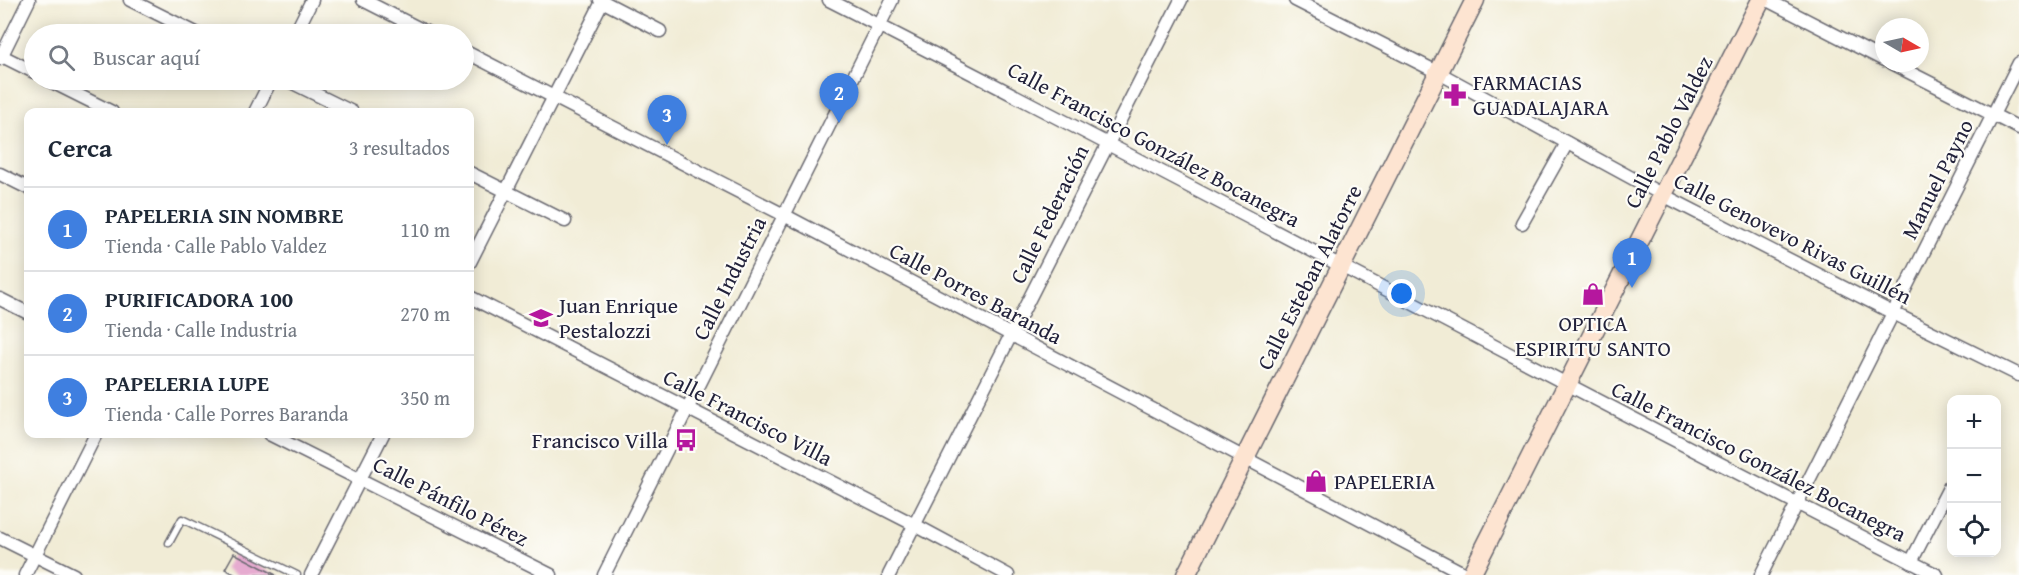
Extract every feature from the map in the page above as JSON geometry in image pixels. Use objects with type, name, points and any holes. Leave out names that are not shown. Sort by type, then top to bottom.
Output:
[{"type":"street","points":[[24,67],[1,56],[29,0]]},
{"type":"street","points":[[130,0],[178,24]]},
{"type":"street","points":[[299,24],[312,0]]},
{"type":"street","points":[[363,0],[410,24]]},
{"type":"street","points":[[474,254],[602,0],[660,31]]},
{"type":"street","name":"Calle Francisco González Bocanegra","points":[[829,0],[1108,142],[1567,386],[1937,575]]},
{"type":"street","name":"Calle Industria","points":[[604,575],[892,0]]},
{"type":"street","name":"Calle Federación","points":[[889,575],[1012,336],[1180,0]]},
{"type":"street","name":"Calle Genovevo Rivas Guillén","points":[[1295,0],[1439,73],[1663,195],[2019,375]]},
{"type":"street","name":"Calle Esteban Alatorre","points":[[1186,575],[1475,0]]},
{"type":"street","name":"Calle Pablo Valdez","points":[[1469,575],[1567,386],[1761,0]]},
{"type":"street","points":[[1767,0],[1875,55]]},
{"type":"street","name":"Calle Porres Baranda","points":[[474,56],[784,215],[1469,575]]},
{"type":"street","name":"Manuel Payno","points":[[1761,575],[2019,63]]},
{"type":"street","points":[[1909,72],[2019,128]]},
{"type":"street","points":[[68,90],[104,108]]},
{"type":"street","points":[[257,108],[267,90]]},
{"type":"street","points":[[307,90],[343,108]]},
{"type":"street","points":[[1522,223],[1567,143]]},
{"type":"street","points":[[0,174],[24,186]]},
{"type":"street","points":[[474,175],[565,221]]},
{"type":"street","points":[[0,299],[24,311]]},
{"type":"street","name":"Calle Francisco Villa","points":[[474,299],[1008,575]]},
{"type":"street","points":[[24,575],[94,438]]},
{"type":"street","name":"Calle Pánfilo Pérez","points":[[277,438],[551,575]]},
{"type":"street","points":[[311,575],[381,438]]},
{"type":"street","points":[[1911,562],[1947,492]]},
{"type":"street","points":[[0,538],[74,575]]},
{"type":"lane","points":[[169,543],[182,519],[286,572],[297,575]]},
{"type":"building","points":[[234,553],[276,575],[236,575],[225,569]]},
{"type":"place","name":"FARMACIAS GUADALAJARA","points":[[1455,95]]},
{"type":"place","name":"PURIFICADORA 100","points":[[839,123]]},
{"type":"place","name":"PAPELERIA LUPE","points":[[667,145]]},
{"type":"place","name":"PAPELERIA SIN NOMBRE","points":[[1632,288]]},
{"type":"place","name":"OPTICA ESPIRITU SANTO","points":[[1593,294]]},
{"type":"place","name":"Juan Enrique Pestalozzi","points":[[541,318]]},
{"type":"place","name":"Francisco Villa","points":[[686,440]]},
{"type":"place","name":"PAPELERIA","points":[[1316,481]]}]
